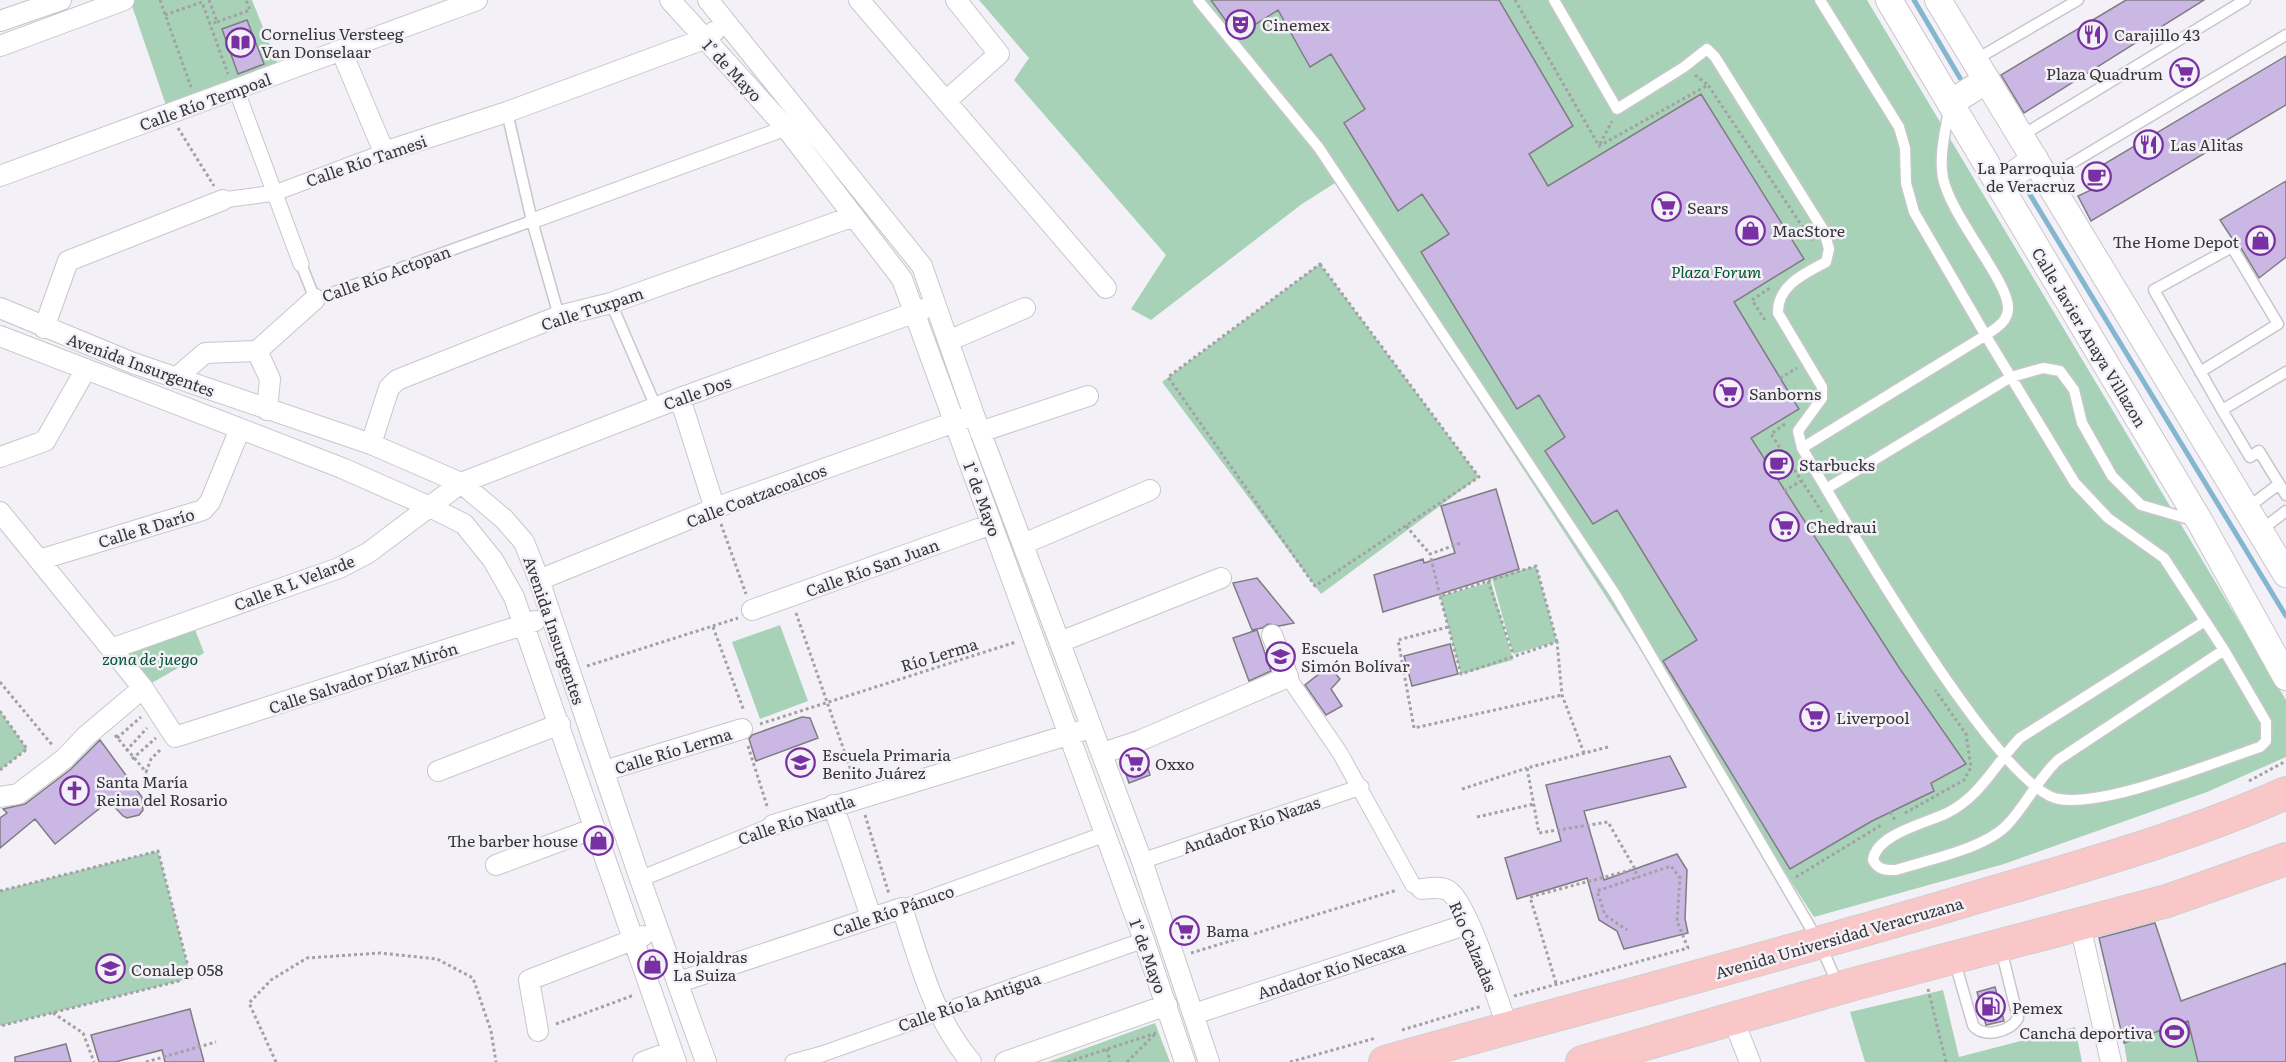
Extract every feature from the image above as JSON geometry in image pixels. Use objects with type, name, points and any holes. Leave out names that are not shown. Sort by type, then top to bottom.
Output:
[{"type":"main road","name":"Avenida Universidad Veracruzana","points":[[1386,1044],[1503,1015],[1566,1014],[1820,944],[2133,849],[2286,793]]},
{"type":"main road","points":[[1582,1062],[1840,988],[2167,900],[2286,859]]},
{"type":"main road","points":[[1437,1062],[1479,1048],[1503,1015]]},
{"type":"street","points":[[0,21],[61,0]]},
{"type":"street","points":[[0,46],[124,0]]},
{"type":"street","name":"Calle Río Tempoal","points":[[0,176],[169,114],[228,84],[341,50],[477,0]]},
{"type":"street","name":"1° de Mayo","points":[[670,0],[786,128],[902,279],[1144,940],[1185,1062]]},
{"type":"street","name":"1° de Mayo","points":[[708,0],[922,266],[977,423],[1142,861],[1209,1062]]},
{"type":"street","points":[[859,0],[1106,288]]},
{"type":"street","points":[[946,101],[999,54],[956,0]]},
{"type":"street","name":"Calle Javier Anaya Villazon","points":[[1889,0],[2200,522],[2286,677]]},
{"type":"street","points":[[1938,0],[2286,574]]},
{"type":"street","name":"Calle Río Tamesi","points":[[44,328],[68,261],[223,200],[275,193],[384,152],[507,112],[704,39],[726,23]]},
{"type":"street","points":[[341,50],[384,152]]},
{"type":"street","points":[[1950,103],[1981,70]]},
{"type":"street","points":[[228,84],[275,193],[302,264]]},
{"type":"street","points":[[532,221],[786,128]]},
{"type":"street","points":[[1999,185],[2041,169]]},
{"type":"street","name":"Calle Tuxpam","points":[[372,444],[388,388],[398,380],[559,316],[611,303],[854,216]]},
{"type":"street","name":"Calle Río Actopan","points":[[257,351],[315,299]]},
{"type":"street","name":"Calle Dos","points":[[461,483],[656,407],[935,305]]},
{"type":"street","name":"Avenida Insurgentes","points":[[0,308],[44,328],[176,378],[372,444],[461,483],[504,519],[524,542],[539,580],[640,879],[706,1062]]},
{"type":"street","points":[[948,341],[1025,308]]},
{"type":"street","name":"Avenida Insurgentes","points":[[0,336],[342,468],[428,506],[464,525],[486,551],[514,597],[674,1057]]},
{"type":"street","points":[[176,378],[205,353],[257,351],[270,379],[267,410]]},
{"type":"street","points":[[0,457],[45,441],[86,369]]},
{"type":"street","name":"Calle Coatzacoalcos","points":[[539,580],[715,509],[954,422],[977,423],[1088,396]]},
{"type":"street","points":[[680,398],[715,509]]},
{"type":"street","name":"Calle R Darío","points":[[39,560],[203,510],[210,502],[240,429]]},
{"type":"street","name":"Calle R L Velarde","points":[[111,649],[339,568],[368,553],[461,483]]},
{"type":"street","points":[[1023,544],[1150,490]]},
{"type":"street","points":[[0,512],[142,688],[164,721]]},
{"type":"street","name":"Calle Río San Juan","points":[[752,610],[992,524]]},
{"type":"street","points":[[1060,642],[1221,578]]},
{"type":"street","name":"Calle Salvador Díaz Mirón","points":[[164,721],[524,625],[550,616]]},
{"type":"street","points":[[1272,635],[1287,673],[1360,787],[1418,887]]},
{"type":"street","points":[[1103,753],[1139,741],[1287,673]]},
{"type":"street","points":[[0,797],[18,794],[64,759],[86,736],[142,688]]},
{"type":"street","points":[[438,771],[560,724]]},
{"type":"street","name":"Calle Río Nautla","points":[[640,879],[773,825],[832,805],[1093,727]]},
{"type":"street","name":"Calle Río Lerma","points":[[604,771],[746,728]]},
{"type":"street","name":"Andador Río Nazas","points":[[1142,861],[1360,787]]},
{"type":"street","points":[[832,805],[871,917]]},
{"type":"street","points":[[496,864],[595,828]]},
{"type":"street","name":"Calle Río Pánuco","points":[[679,982],[898,909],[1105,834]]},
{"type":"street","name":"Río Calzadas","points":[[1418,887],[1448,890],[1468,924],[1503,1015]]},
{"type":"street","points":[[898,909],[936,1012],[971,1062]]},
{"type":"street","name":"Andador Río Necaxa","points":[[1194,1014],[1468,924]]},
{"type":"street","points":[[2080,925],[2111,1062]]},
{"type":"street","points":[[538,1031],[529,980],[659,930]]},
{"type":"street","name":"Calle Río la Antigua","points":[[793,1062],[822,1054],[1144,940]]},
{"type":"street","points":[[1005,1062],[1167,1005]]},
{"type":"street","points":[[1733,1019],[1750,1062]]},
{"type":"street","points":[[644,1062],[674,1057]]},
{"type":"lane","points":[[1198,0],[1319,148],[1615,594],[1820,944],[1840,988]]},
{"type":"lane","points":[[1556,1],[1617,109],[1684,67],[1707,49],[1715,57],[1827,239],[1829,249],[1826,262],[1795,279],[1780,297],[1778,306],[1778,313],[1822,387],[1822,398],[1798,431],[1802,448],[1930,656],[2002,756],[2033,787],[2059,800],[2085,799],[2130,790],[2260,747],[2266,741],[2266,722],[2224,650],[2164,558],[2108,518],[2075,483],[1986,335],[1914,212],[1906,183],[1905,148],[1899,127],[1821,0]]},
{"type":"lane","points":[[1981,70],[2079,0]]},
{"type":"lane","points":[[2021,136],[2245,0]]},
{"type":"lane","points":[[2041,169],[2286,35]]},
{"type":"lane","points":[[1802,448],[1986,335],[2004,321],[2008,309],[2006,293],[1957,215],[1943,178],[1942,144],[1950,103]]},
{"type":"lane","points":[[507,112],[532,221],[559,316]]},
{"type":"lane","name":"Calle Río Actopan","points":[[315,299],[532,221]]},
{"type":"lane","points":[[2200,372],[2278,324],[2232,247],[2154,290],[2200,372],[2222,411],[2250,457],[2259,451],[2286,495]]},
{"type":"lane","points":[[302,264],[315,299]]},
{"type":"lane","points":[[611,303],[656,407]]},
{"type":"lane","points":[[1826,489],[2011,377],[2043,368],[2060,371],[2074,390],[2082,423],[2112,476],[2140,505],[2200,522]]},
{"type":"lane","points":[[2222,411],[2286,372]]},
{"type":"lane","points":[[2246,509],[2279,484]]},
{"type":"lane","points":[[2260,532],[2286,511]]},
{"type":"lane","points":[[2205,621],[2020,738],[2002,756],[1978,792],[1964,804],[1890,837],[1877,847],[1873,860],[1876,866],[1884,870],[1896,870],[1984,841],[2005,827],[2033,787],[2058,760],[2224,650]]},
{"type":"lane","points":[[1954,958],[1976,1030],[1987,1033],[2010,1027],[2016,1023],[2018,1012],[2001,946]]},
{"type":"path","points":[[160,0],[192,89],[201,86]]},
{"type":"path","points":[[209,0],[217,22]]},
{"type":"path","points":[[210,24],[250,10],[246,0]]},
{"type":"path","points":[[1515,0],[1599,146]]},
{"type":"path","points":[[165,15],[202,2],[229,77],[228,84]]},
{"type":"path","points":[[1599,146],[1708,85],[1815,246]]},
{"type":"path","points":[[1599,146],[1617,109]]},
{"type":"path","points":[[169,114],[223,200]]},
{"type":"path","points":[[1320,264],[1479,477],[1406,526],[1315,586],[1168,377],[1320,264]]},
{"type":"path","points":[[1771,330],[1752,300],[1779,282]]},
{"type":"path","points":[[1789,360],[1801,379]]},
{"type":"path","points":[[1780,378],[1807,363]]},
{"type":"path","points":[[1793,416],[1771,434],[1826,519]]},
{"type":"path","points":[[1784,491],[1802,481]]},
{"type":"path","points":[[715,509],[752,610]]},
{"type":"path","points":[[1406,526],[1430,554],[1461,674],[1557,642]]},
{"type":"path","points":[[1430,554],[1461,543]]},
{"type":"path","points":[[1440,596],[1536,566],[1557,642],[1562,695],[1584,753]]},
{"type":"path","points":[[1488,581],[1513,654]]},
{"type":"path","points":[[796,611],[829,701],[898,909]]},
{"type":"path","points":[[713,627],[746,728],[773,825]]},
{"type":"path","points":[[1448,627],[1398,640],[1414,728],[1562,695]]},
{"type":"path","name":"Río Lerma","points":[[746,728],[1032,638]]},
{"type":"path","points":[[0,682],[64,759]]},
{"type":"path","points":[[1785,884],[1860,837],[1964,780],[1971,767],[1966,734],[1930,683]]},
{"type":"path","points":[[0,711],[27,749],[0,770]]},
{"type":"path","points":[[117,738],[164,721]]},
{"type":"path","points":[[126,751],[164,721]]},
{"type":"path","points":[[111,730],[132,759],[146,772],[164,721]]},
{"type":"path","points":[[132,759],[164,721]]},
{"type":"path","points":[[1462,789],[1527,768],[1608,747]]},
{"type":"path","points":[[1527,768],[1539,833],[1608,822],[1635,869],[1637,878]]},
{"type":"path","points":[[1477,817],[1533,804]]},
{"type":"path","points":[[0,891],[158,851],[191,978],[0,1026]]},
{"type":"path","points":[[1290,1062],[1386,1044],[1503,1015],[1556,984],[1688,948],[1677,921],[1680,878],[1671,866],[1597,891],[1605,915],[1627,930]]},
{"type":"path","points":[[1566,1014],[1530,897],[1635,869]]},
{"type":"path","points":[[1175,958],[1418,887]]},
{"type":"path","points":[[276,1062],[249,1003],[271,980],[308,958],[380,953],[437,959],[473,978],[491,1030],[496,1062]]},
{"type":"path","points":[[1922,966],[1946,1062]]},
{"type":"path","points":[[538,1031],[636,994]]},
{"type":"path","points":[[53,1013],[83,1034],[94,1062]]},
{"type":"path","points":[[1158,1032],[1162,1042]]},
{"type":"path","points":[[1068,1062],[1158,1032]]},
{"type":"path","points":[[1127,1062],[1158,1032]]},
{"type":"path","points":[[146,1062],[216,1042]]},
{"type":"green space","points":[[130,0],[252,0],[281,72],[169,114]]},
{"type":"green space","name":"Plaza Forum","points":[[979,0],[1867,0],[2286,700],[2286,757],[2207,792],[2004,864],[1814,917],[1335,183],[1302,204],[1151,320],[1131,309],[1166,255],[1014,80],[1029,58]]},
{"type":"green space","points":[[1320,264],[1479,477],[1321,594],[1162,382]]},
{"type":"green space","points":[[1536,566],[1557,642],[1513,654],[1492,578]]},
{"type":"green space","points":[[1491,582],[1513,660],[1461,674],[1440,596]]},
{"type":"green space","name":"zona de juego","points":[[191,619],[204,653],[143,688],[111,649]]},
{"type":"green space","points":[[780,625],[808,701],[760,719],[732,642]]},
{"type":"green space","points":[[0,711],[27,749],[0,770]]},
{"type":"green space","points":[[158,851],[191,978],[0,1026],[0,891]]},
{"type":"green space","points":[[1943,990],[1959,1057],[2075,1027],[2082,1062],[1865,1062],[1850,1012]]},
{"type":"green space","name":"Cancha deportiva","points":[[2188,1021],[2198,1062],[2127,1062],[2124,1043]]},
{"type":"green space","points":[[1155,1023],[1170,1062],[1048,1062]]},
{"type":"building","points":[[1211,0],[1499,0],[1573,126],[1529,154],[1548,186],[1701,94],[1804,259],[1734,302],[1799,409],[1751,438],[1900,669],[1966,764],[1931,783],[1934,791],[1872,821],[1790,869],[1663,661],[1697,640],[1617,510],[1593,524],[1545,451],[1565,437],[1539,395],[1517,409],[1421,252],[1449,234],[1422,194],[1398,211],[1344,123],[1365,109],[1331,54],[1310,67],[1278,10],[1237,36]]},
{"type":"building","points":[[2126,0],[2204,0],[2024,113],[2001,75]]},
{"type":"building","points":[[247,20],[264,64],[238,74],[222,29]]},
{"type":"building","points":[[2286,56],[2286,105],[2091,221],[2078,196],[2091,190],[2084,176]]},
{"type":"building","name":"The Home Depot","points":[[2286,181],[2286,257],[2259,278],[2238,243],[2233,240],[2220,220]]},
{"type":"building","points":[[1496,489],[1519,569],[1383,612],[1374,575],[1423,559],[1424,563],[1455,553],[1441,506]]},
{"type":"building","points":[[1257,578],[1294,623],[1279,626],[1268,624],[1252,630],[1233,583]]},
{"type":"building","points":[[1257,630],[1271,671],[1249,681],[1233,638]]},
{"type":"building","points":[[1450,644],[1458,674],[1412,686],[1404,656]]},
{"type":"building","points":[[1329,666],[1340,679],[1331,689],[1342,706],[1326,715],[1305,685]]},
{"type":"building","points":[[802,717],[810,718],[818,738],[756,761],[749,739],[752,735]]},
{"type":"building","name":"Santa María Reina del Rosario","points":[[100,740],[142,797],[143,810],[139,815],[127,818],[109,801],[55,844],[35,819],[0,848],[0,818],[7,813],[3,809],[25,804],[71,769]]},
{"type":"building","name":"Oxxo","points":[[1143,752],[1150,775],[1129,783],[1121,760]]},
{"type":"building","points":[[1670,756],[1686,787],[1584,811],[1604,880],[1677,854],[1687,870],[1685,919],[1688,933],[1624,949],[1617,931],[1599,920],[1587,878],[1517,899],[1505,858],[1561,841],[1546,785]]},
{"type":"building","points":[[2155,923],[2181,1001],[2286,963],[2286,1062],[2198,1062],[2188,1021],[2124,1043],[2099,938]]},
{"type":"building","name":"Pemex","points":[[1995,987],[2004,1021],[1986,1025],[1977,992]]},
{"type":"building","points":[[190,1009],[204,1062],[165,1062],[162,1050],[115,1062],[99,1062],[91,1035]]},
{"type":"building","points":[[66,1044],[71,1062],[15,1062],[15,1057]]},
{"type":"waterway","points":[[1914,0],[1960,78]]},
{"type":"waterway","points":[[2029,193],[2286,616]]},
{"type":"place","name":"Cinemex","points":[[1241,24]]},
{"type":"place","name":"Carajillo 43","points":[[2093,34]]},
{"type":"place","name":"Cornelius Versteeg Van Donselaar","points":[[240,42]]},
{"type":"place","name":"Plaza Quadrum","points":[[2184,73]]},
{"type":"place","name":"Las Alitas","points":[[2149,144]]},
{"type":"place","name":"La Parroquia de Veracruz","points":[[2096,176]]},
{"type":"place","name":"Sears","points":[[1666,207]]},
{"type":"place","name":"MacStore","points":[[1751,230]]},
{"type":"place","name":"The Home Depot","points":[[2260,241]]},
{"type":"place","name":"Sanborns","points":[[1728,393]]},
{"type":"place","name":"Starbucks","points":[[1778,464]]},
{"type":"place","name":"Chedraui","points":[[1785,526]]},
{"type":"place","name":"Escuela Simón Bolívar","points":[[1280,656]]},
{"type":"place","name":"Liverpool","points":[[1815,717]]},
{"type":"place","name":"Escuela Primaria Benito Juárez","points":[[801,763]]},
{"type":"place","name":"Oxxo","points":[[1134,763]]},
{"type":"place","name":"Santa María Reina del Rosario","points":[[75,790]]},
{"type":"place","name":"The barber house","points":[[599,840]]},
{"type":"place","name":"Bama","points":[[1185,930]]},
{"type":"place","name":"Hojaldras La Suiza","points":[[652,965]]},
{"type":"place","name":"Conalep 058","points":[[110,969]]},
{"type":"place","name":"Pemex","points":[[1991,1007]]},
{"type":"place","name":"Cancha deportiva","points":[[2174,1032]]}]
